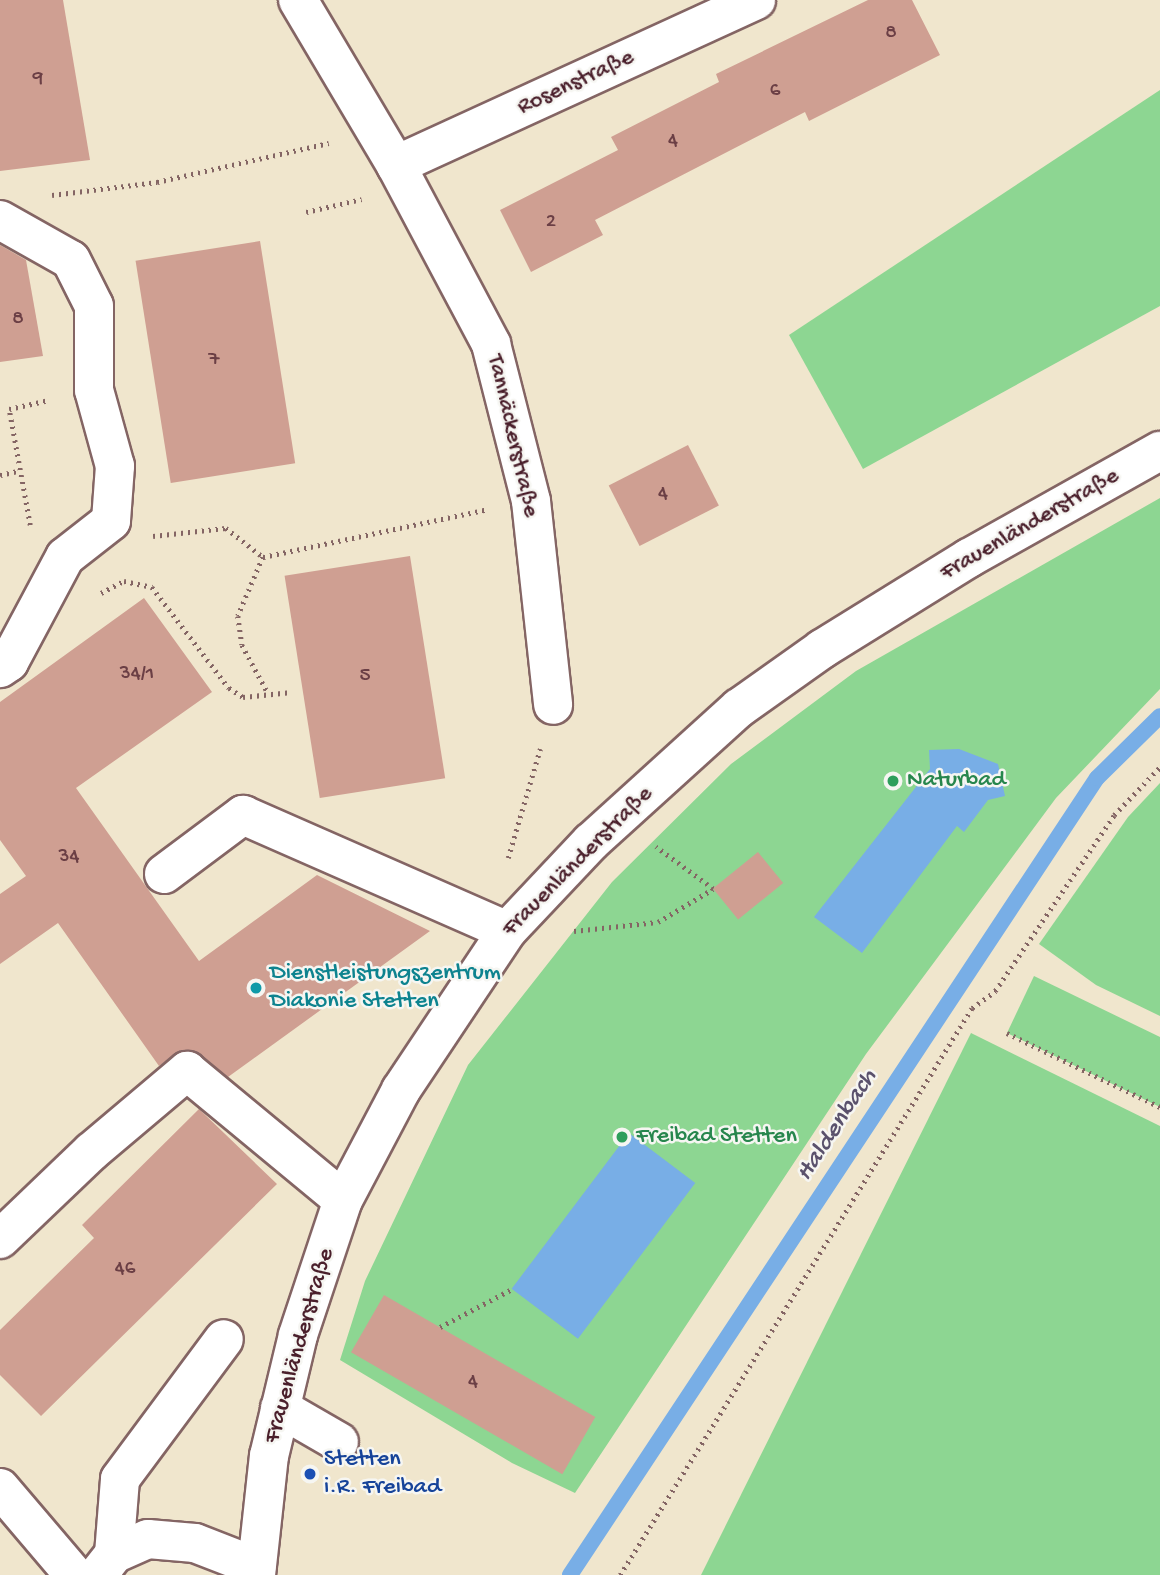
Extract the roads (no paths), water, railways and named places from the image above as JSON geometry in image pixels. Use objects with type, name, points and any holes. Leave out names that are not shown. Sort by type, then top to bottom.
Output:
[{"type":"street","name":"Tannäckerstraße","points":[[298,0],[374,133],[396,165],[491,344],[531,500],[553,705]]},
{"type":"street","name":"Rosenstraße","points":[[396,165],[756,0]]},
{"type":"street","points":[[0,220],[71,260],[94,306],[94,390],[115,467],[111,521],[65,557],[9,662],[0,668]]},
{"type":"street","name":"Frauenländerstraße","points":[[256,1571],[269,1456],[280,1408],[298,1335],[343,1200],[401,1090],[507,931],[617,819],[739,708],[822,649],[969,558],[1160,451]]},
{"type":"street","points":[[164,874],[243,815],[507,931]]},
{"type":"street","points":[[0,1239],[91,1152],[187,1071],[343,1200]]},
{"type":"street","points":[[106,1565],[120,1479],[224,1339]]},
{"type":"street","points":[[280,1408],[339,1442]]},
{"type":"street","points":[[0,1488],[74,1575]]},
{"type":"street","points":[[106,1565],[148,1539],[195,1543],[256,1571]]},
{"type":"water","points":[[959,749],[998,764],[1005,796],[988,800],[964,832],[957,826],[862,953],[814,917],[930,769],[929,750]]},
{"type":"water","points":[[629,1133],[695,1183],[578,1339],[512,1289]]},
{"type":"waterway","name":"Haldenbach","points":[[570,1575],[1097,778],[1160,716]]},
{"type":"place","name":"Naturbad","points":[[893,781]]},
{"type":"place","name":"Dienstleistungszentrum Diakonie Stetten","points":[[256,988]]},
{"type":"place","name":"Freibad Stetten","points":[[622,1137]]},
{"type":"place","name":"Stetten i.R. Freibad","points":[[310,1474]]}]
